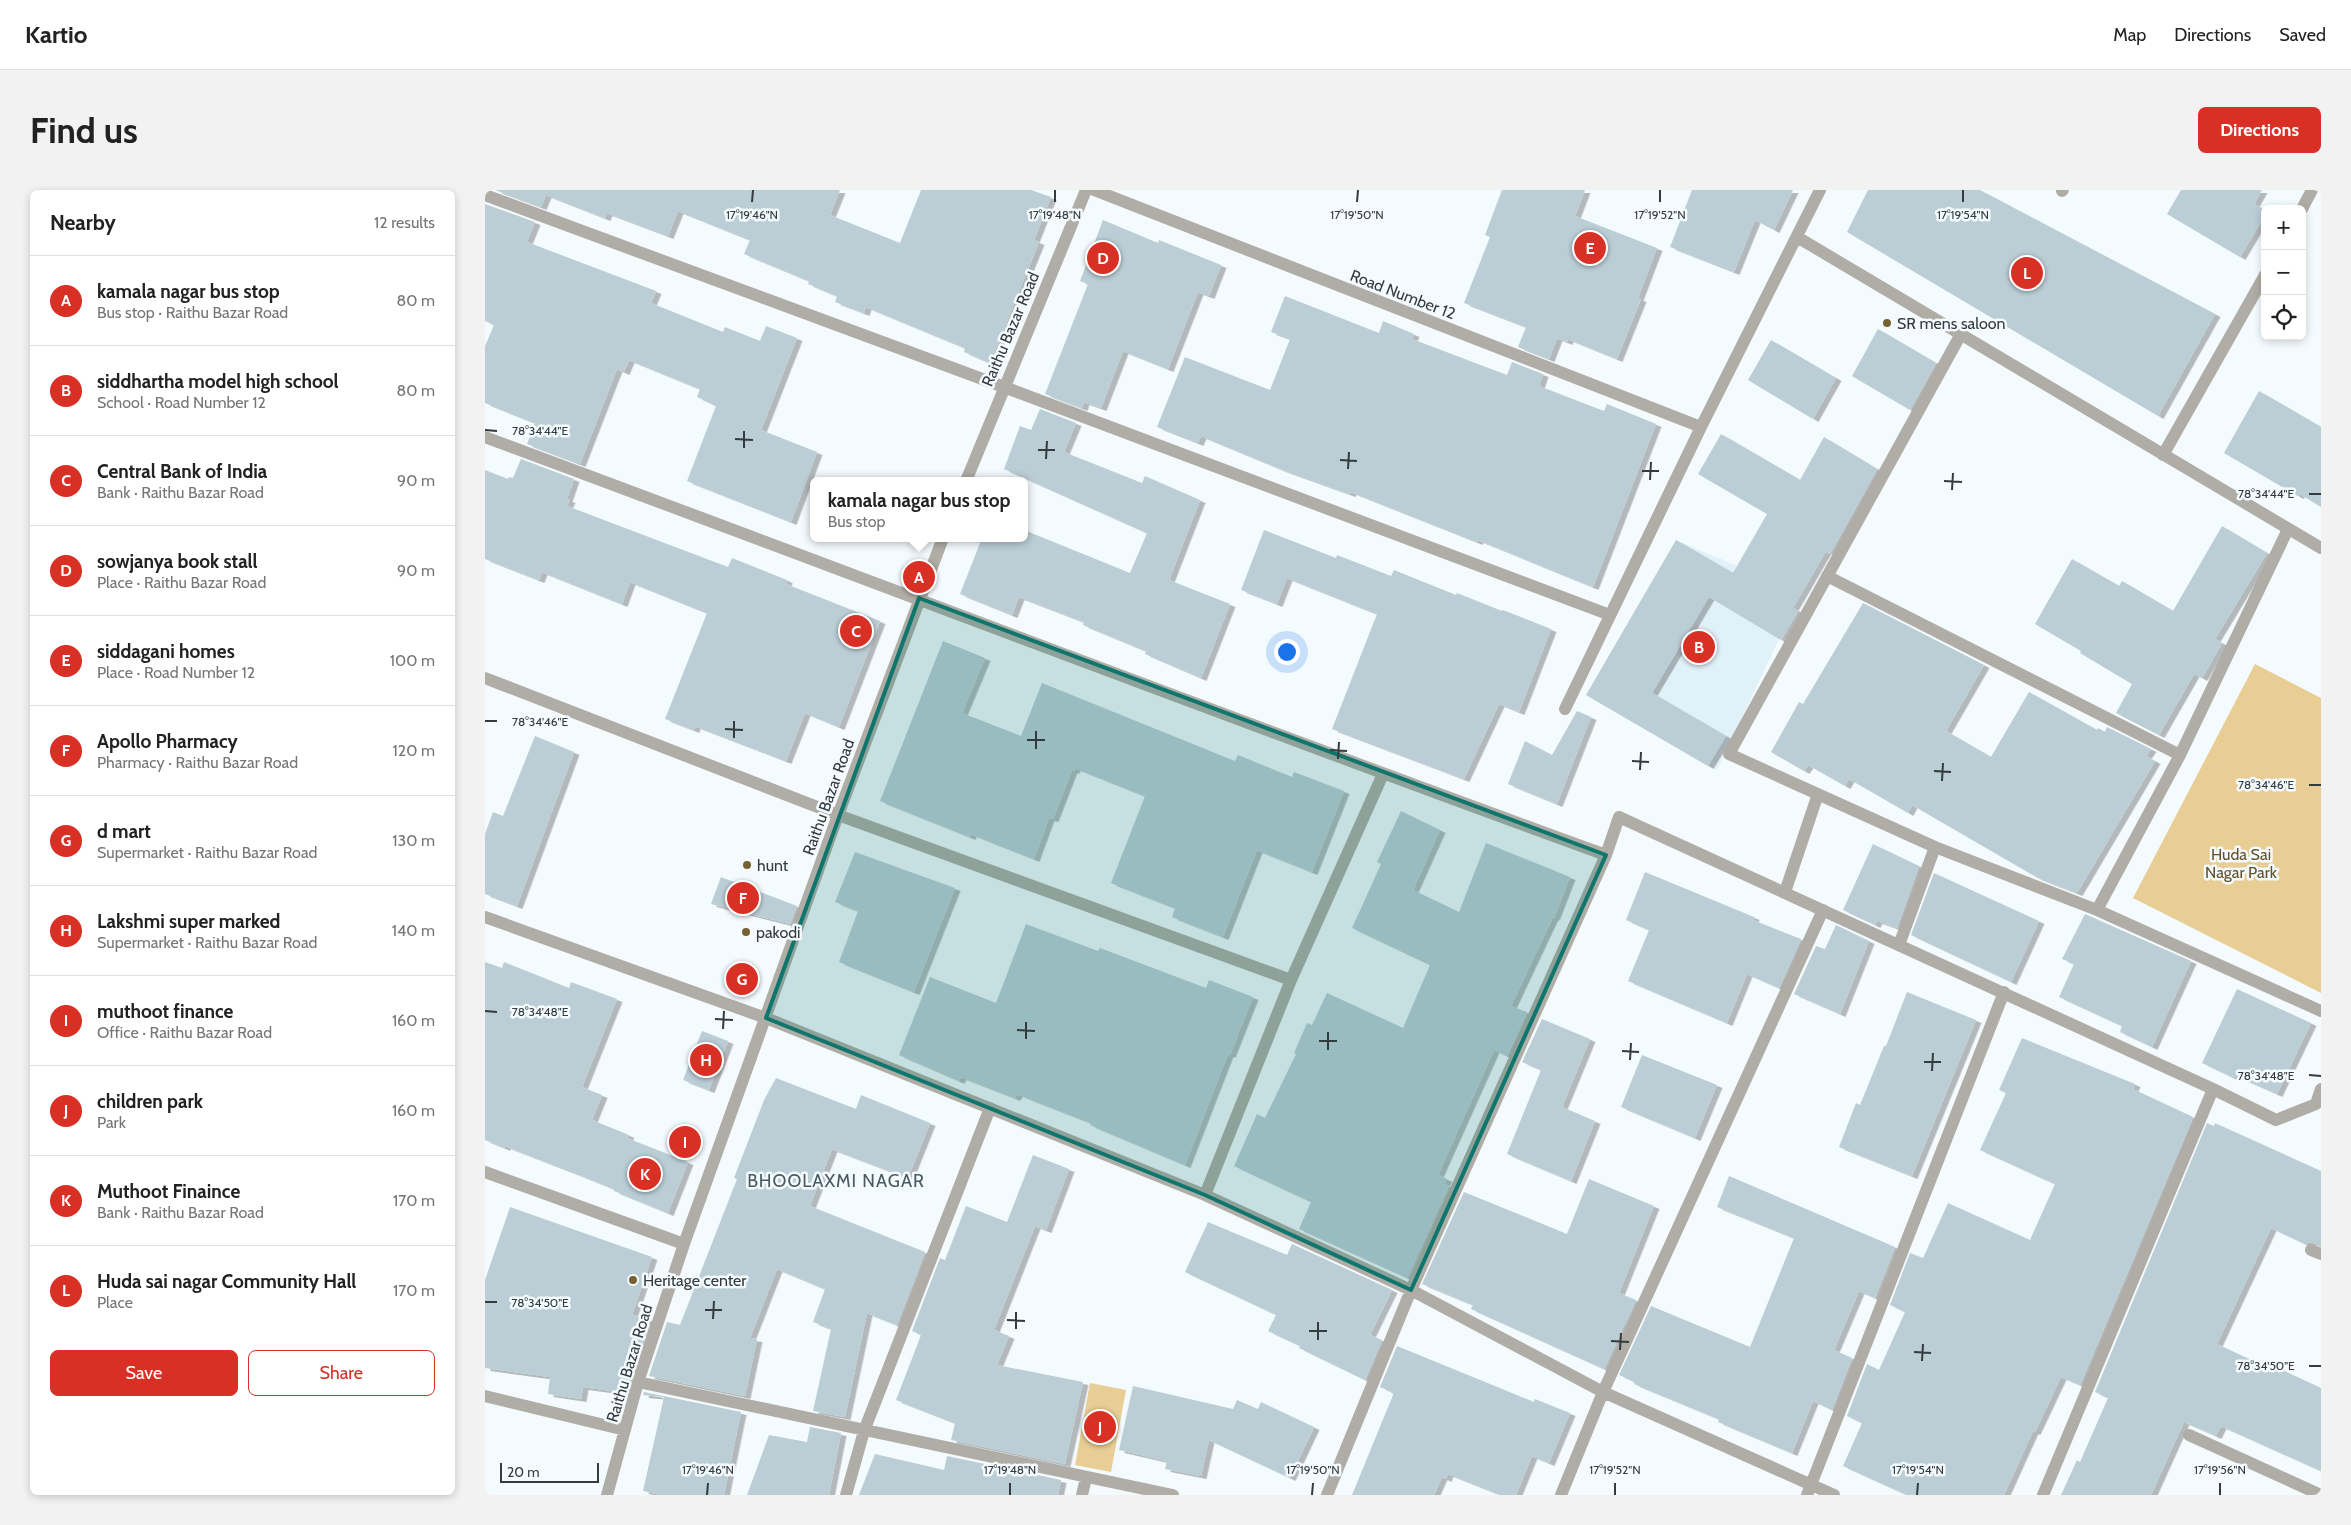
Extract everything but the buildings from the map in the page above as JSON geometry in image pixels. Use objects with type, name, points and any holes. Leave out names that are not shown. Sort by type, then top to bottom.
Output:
[{"type":"street","name":"Raithu Bazar Road","points":[[968,477],[1086,190]]},
{"type":"street","name":"Road Number 12","points":[[1094,190],[1701,427]]},
{"type":"street","points":[[1565,709],[1701,427],[1820,190]]},
{"type":"street","points":[[2304,205],[2313,190]]},
{"type":"street","points":[[485,195],[1004,387],[1610,615]]},
{"type":"street","points":[[1797,237],[2321,548]]},
{"type":"street","points":[[2163,455],[2261,282]]},
{"type":"street","points":[[1961,334],[1729,754],[1935,847],[2097,910],[2321,1011]]},
{"type":"street","points":[[485,437],[919,598],[1383,774],[1605,855]]},
{"type":"street","points":[[2097,910],[2180,755],[2288,529]]},
{"type":"street","name":"Raithu Bazar Road","points":[[607,1495],[638,1382],[684,1244],[838,814],[941,542]]},
{"type":"street","points":[[1827,576],[2180,755]]},
{"type":"street","points":[[485,678],[838,814],[1291,980]]},
{"type":"street","points":[[1205,1195],[1291,980],[1383,774]]},
{"type":"street","points":[[1785,892],[1819,794]]},
{"type":"street","points":[[1327,1495],[1411,1290],[1605,855],[1619,817],[2213,1088],[2277,1120],[2316,1104],[2321,1090]]},
{"type":"street","points":[[1899,945],[1935,847]]},
{"type":"street","points":[[1561,1495],[1603,1392],[1823,910]]},
{"type":"street","points":[[485,917],[766,1018],[1205,1195],[1411,1290],[1603,1392],[1809,1490],[1834,1495]]},
{"type":"street","points":[[1809,1490],[2004,992]]},
{"type":"street","points":[[2043,1495],[2213,1088]]},
{"type":"street","points":[[846,1495],[864,1431],[989,1108]]},
{"type":"street","points":[[485,1172],[684,1244]]},
{"type":"street","points":[[638,1382],[1085,1478],[1173,1495]]},
{"type":"street","points":[[485,1396],[625,1430]]},
{"type":"street","points":[[2189,1435],[2321,1495]]},
{"type":"street","points":[[1081,1495],[1085,1478]]},
{"type":"highlighted area","points":[[919,598],[1606,855],[1411,1290],[1205,1195],[766,1018]]},
{"type":"shaded area","points":[[1676,540],[1801,593],[1717,770],[1594,700]]},
{"type":"green space","name":"Huda Sai Nagar Park","points":[[2255,664],[2321,698],[2321,993],[2133,898]]},
{"type":"green space","points":[[1090,1383],[1126,1390],[1111,1472],[1075,1465]]},
{"type":"place","name":"siddagani homes","points":[[1590,248]]},
{"type":"place","name":"sowjanya book stall","points":[[1103,258]]},
{"type":"place","name":"Huda sai nagar Community Hall","points":[[2027,273]]},
{"type":"place","name":"SR mens saloon","points":[[1887,323]]},
{"type":"place","name":"kamala nagar bus stop","points":[[919,577]]},
{"type":"place","name":"Central Bank of India","points":[[856,631]]},
{"type":"place","name":"siddhartha model high school","points":[[1699,647]]},
{"type":"place","name":"hunt","points":[[747,865]]},
{"type":"place","name":"Apollo Pharmacy","points":[[743,898]]},
{"type":"place","name":"pakodi","points":[[746,932]]},
{"type":"place","name":"d mart","points":[[742,979]]},
{"type":"place","name":"Lakshmi super marked","points":[[706,1060]]},
{"type":"place","name":"muthoot finance","points":[[685,1142]]},
{"type":"place","name":"Muthoot Finaince","points":[[645,1174]]},
{"type":"place","name":"Heritage center","points":[[633,1280]]},
{"type":"place","name":"children park","points":[[1100,1427]]},
{"type":"district","name":"BHOOLAXMI NAGAR","points":[[836,1181]]}]
